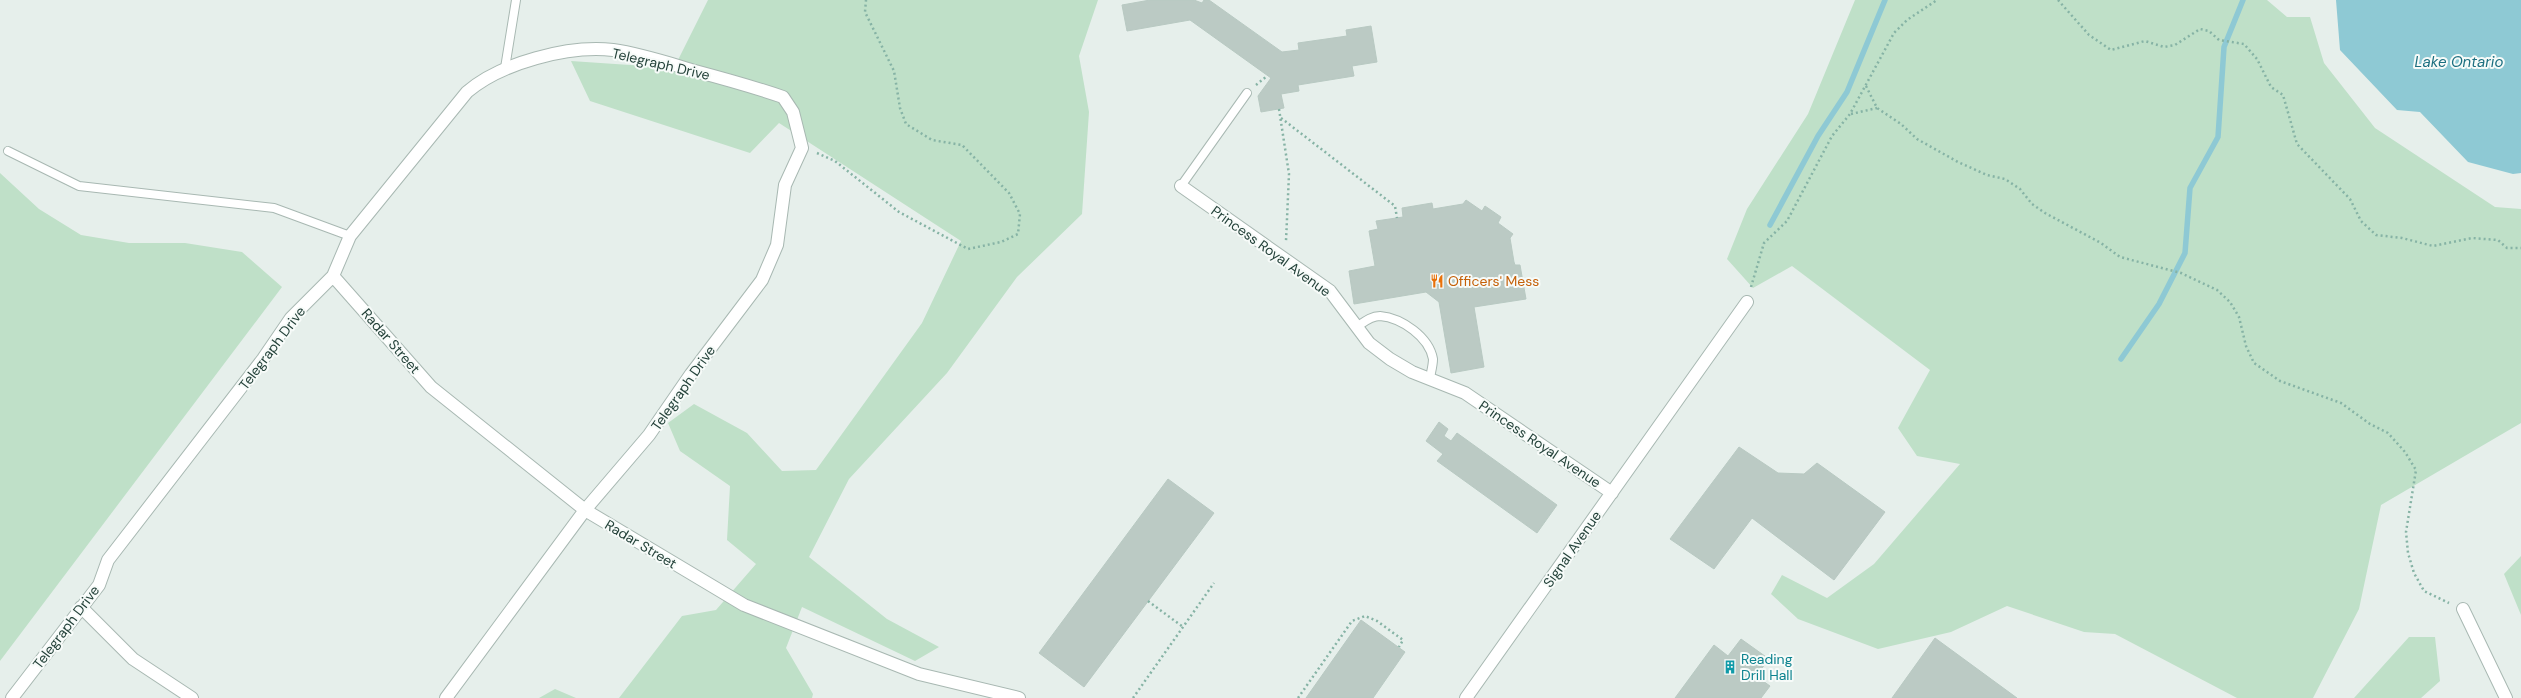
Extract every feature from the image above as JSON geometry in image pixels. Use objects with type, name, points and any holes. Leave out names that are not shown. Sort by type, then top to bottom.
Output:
[{"type":"street","name":"Telegraph Drive","points":[[12,698],[99,585],[108,560],[254,372],[291,318],[333,276],[350,236],[467,92],[482,80],[505,68],[568,52],[612,50],[654,59],[783,97],[793,112],[802,148],[785,185],[777,245],[762,280],[691,374],[649,435],[585,510],[446,698]]},
{"type":"street","name":"Princess Royal Avenue","points":[[1181,186],[1330,291],[1358,326],[1369,343],[1390,359],[1412,372],[1465,393],[1612,493]]},
{"type":"street","name":"Radar Street","points":[[333,276],[430,387],[585,510],[744,605],[919,674],[1019,698]]},
{"type":"street","name":"Signal Avenue","points":[[1466,698],[1747,302]]},
{"type":"street","points":[[81,607],[134,659],[192,698]]},
{"type":"street","points":[[2463,609],[2506,698]]},
{"type":"lane","points":[[505,68],[516,0]]},
{"type":"lane","points":[[1181,186],[1247,93]]},
{"type":"lane","points":[[8,151],[79,186],[274,208],[350,236]]},
{"type":"lane","points":[[1358,326],[1370,318],[1379,316],[1392,319],[1410,328],[1430,350],[1433,361],[1430,378]]},
{"type":"path","points":[[802,148],[835,161],[899,212],[968,248],[1001,242],[1018,234],[1020,214],[1009,193],[962,145],[932,140],[906,124],[900,108],[894,71],[865,12],[866,0]]},
{"type":"path","points":[[1747,302],[1764,243],[1787,221],[1832,136],[1850,114],[1894,33],[1907,20],[1937,0]]},
{"type":"path","points":[[2058,0],[2090,35],[2111,50],[2146,41],[2164,47],[2175,44],[2200,29],[2209,31],[2219,40],[2244,44],[2257,59],[2271,87],[2283,96],[2297,144],[2350,199],[2361,221],[2376,235],[2402,238],[2433,246],[2472,238],[2498,240],[2507,248],[2521,248]]},
{"type":"path","points":[[1866,86],[1877,108],[1901,124],[1924,143],[1958,162],[1987,175],[2005,179],[2020,189],[2032,204],[2045,213],[2101,243],[2120,258],[2171,272],[2181,273],[2217,290],[2230,302],[2239,318],[2246,346],[2254,363],[2280,381],[2341,403],[2370,424],[2388,433],[2405,452],[2416,470],[2406,532],[2408,553],[2414,573],[2424,591],[2463,609]]},
{"type":"path","points":[[1850,114],[1877,108]]},
{"type":"path","points":[[1279,109],[1289,174],[1285,259]]},
{"type":"path","points":[[1281,118],[1395,206],[1397,218]]},
{"type":"path","points":[[1133,698],[1214,583]]},
{"type":"path","points":[[1148,601],[1183,627]]},
{"type":"path","points":[[1298,698],[1352,621],[1365,616],[1377,621],[1403,640],[1399,647]]},
{"type":"green space","points":[[708,0],[1098,0],[1079,56],[1089,112],[1082,214],[1017,277],[947,373],[849,479],[809,557],[887,619],[939,647],[915,661],[802,607],[786,648],[813,694],[812,698],[619,698],[682,616],[716,610],[756,564],[727,540],[730,486],[680,451],[668,423],[694,404],[747,433],[782,471],[816,470],[922,323],[961,241],[779,123],[750,153],[590,101],[571,61],[674,68]]},
{"type":"green space","points":[[1855,0],[2267,0],[2287,17],[2310,17],[2324,63],[2375,128],[2495,207],[2521,209],[2521,423],[2381,505],[2359,609],[2313,698],[2237,698],[2115,634],[2084,632],[2007,606],[1951,632],[1878,649],[1798,619],[1771,594],[1782,575],[1827,598],[1874,564],[1960,464],[1917,456],[1898,428],[1930,370],[1792,266],[1753,288],[1727,259],[1747,209],[1808,114]]},
{"type":"green space","points":[[0,173],[39,209],[81,235],[129,243],[185,243],[242,252],[282,287],[0,661]]},
{"type":"green space","points":[[2521,556],[2521,615],[2504,574]]},
{"type":"green space","points":[[2409,637],[2435,637],[2440,681],[2421,698],[2354,698]]},
{"type":"green space","points":[[555,689],[576,698],[539,698]]},
{"type":"water","name":"Lake Ontario","points":[[2336,0],[2521,0],[2521,173],[2513,174],[2468,162],[2420,112],[2397,110],[2340,50]]},
{"type":"building","points":[[1150,0],[1194,0],[1202,3],[1204,0],[1209,0],[1282,52],[1299,50],[1298,43],[1347,36],[1346,30],[1371,26],[1377,62],[1352,66],[1354,76],[1298,85],[1299,91],[1281,94],[1284,108],[1261,112],[1258,96],[1271,78],[1190,20],[1127,31],[1122,5]]},
{"type":"building","name":"Officers' Mess","points":[[1466,200],[1482,211],[1485,206],[1501,217],[1498,223],[1513,234],[1510,238],[1514,262],[1515,265],[1520,265],[1526,299],[1474,307],[1484,367],[1451,373],[1439,302],[1426,292],[1354,304],[1349,271],[1375,266],[1369,231],[1378,229],[1376,221],[1403,217],[1402,208],[1432,203],[1433,209],[1463,204]]},
{"type":"building","points":[[1439,422],[1448,429],[1444,436],[1451,441],[1457,433],[1557,505],[1537,533],[1437,461],[1443,454],[1426,441]]},
{"type":"building","points":[[1739,447],[1778,473],[1804,474],[1817,463],[1885,512],[1834,580],[1752,518],[1714,569],[1670,539]]},
{"type":"building","points":[[1168,479],[1214,513],[1084,687],[1039,653]]},
{"type":"building","points":[[1361,620],[1405,652],[1373,698],[1306,698]]},
{"type":"building","points":[[1935,638],[2017,698],[1892,698]]},
{"type":"building","name":"Reading Drill Hall","points":[[1741,639],[1769,659],[1756,676],[1770,686],[1761,698],[1675,698],[1714,645],[1728,656]]},
{"type":"waterway","points":[[1770,225],[1818,136],[1847,92],[1885,0]]},
{"type":"waterway","points":[[2121,359],[2159,304],[2185,253],[2190,188],[2218,137],[2224,47],[2243,0]]},
{"type":"place","name":"Officers' Mess","points":[[1437,281]]},
{"type":"place","name":"Reading Drill Hall","points":[[1730,667]]}]
